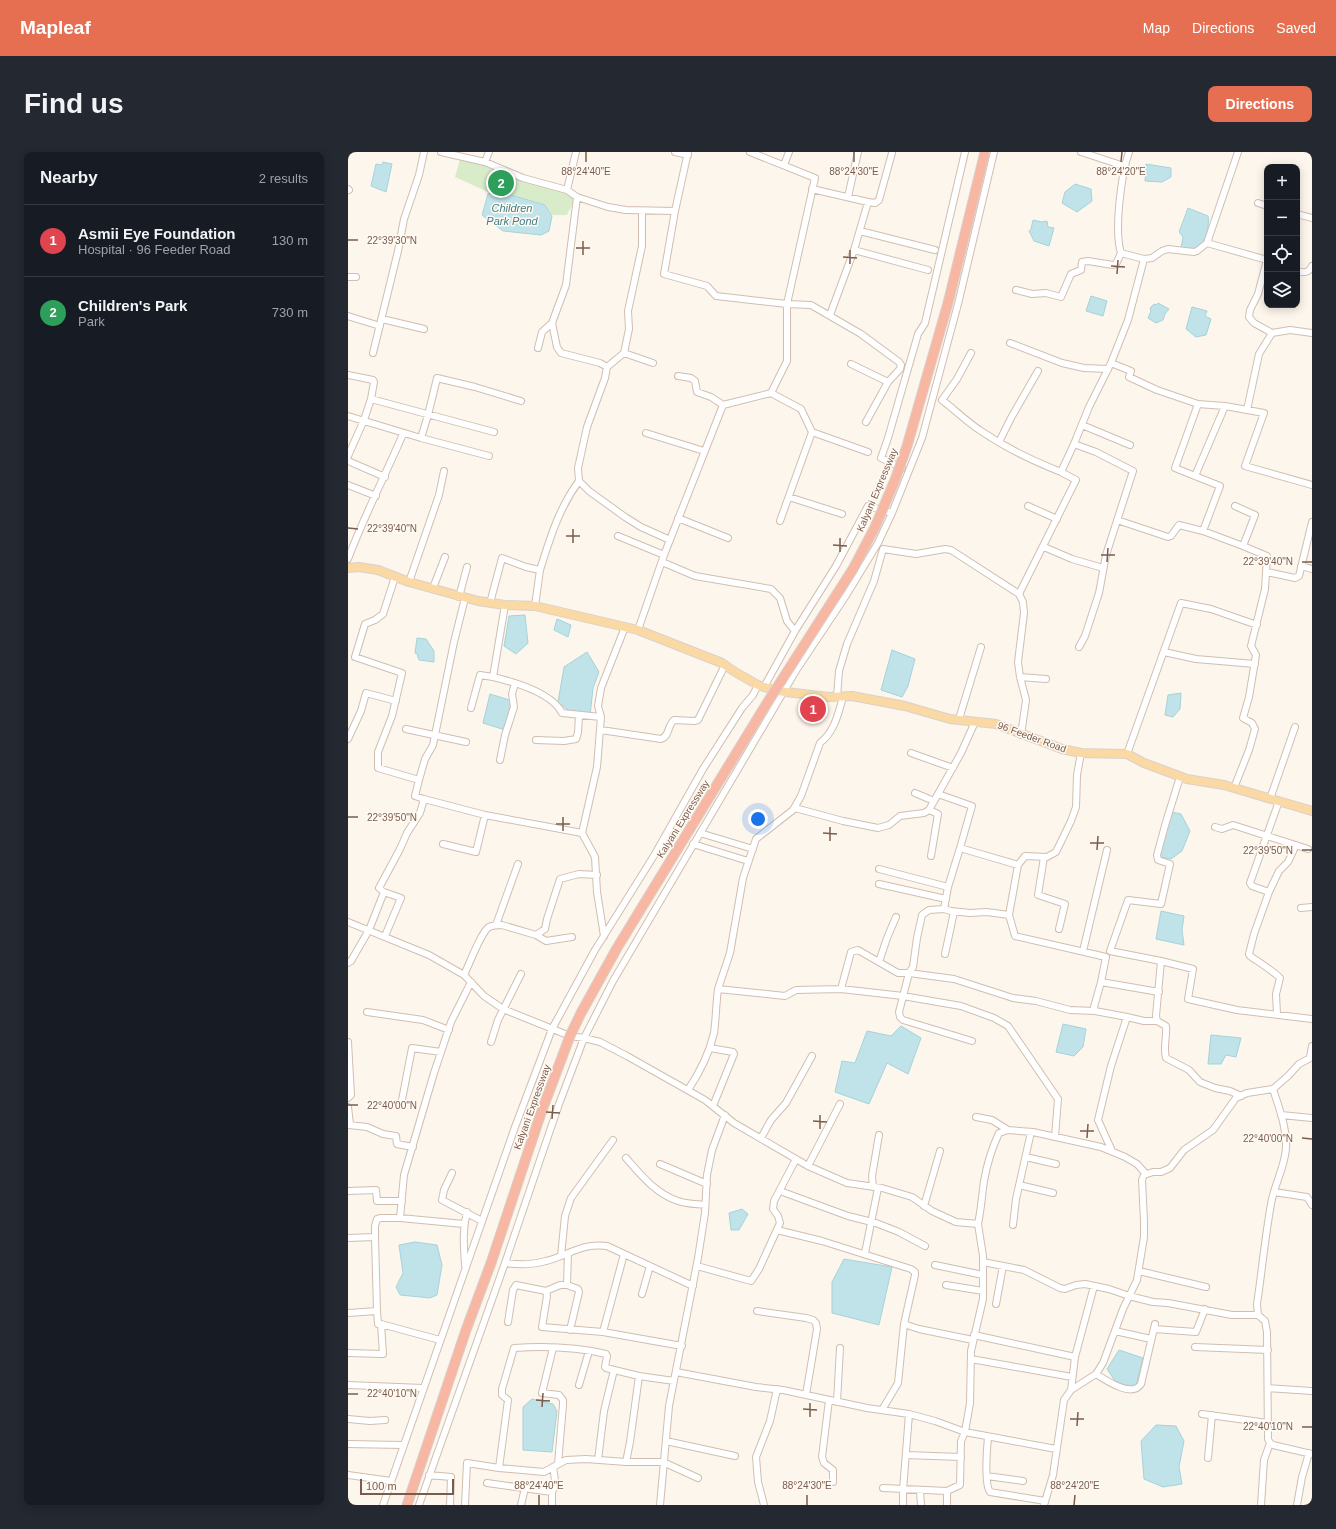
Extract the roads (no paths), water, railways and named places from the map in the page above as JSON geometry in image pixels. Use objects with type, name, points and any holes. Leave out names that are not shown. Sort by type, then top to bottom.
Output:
[{"type":"highway","name":"Kalyani Expressway","points":[[407,1505],[466,1330],[491,1263],[541,1113],[570,1036],[617,948],[767,702],[853,569],[875,526],[895,480],[908,446],[948,303],[985,152]]},
{"type":"main road","name":"96 Feeder Road","points":[[348,568],[370,568],[409,582],[462,597],[505,605],[535,606],[638,630],[725,665],[764,687],[784,692],[840,697],[852,696],[886,702],[950,719],[996,724],[1021,735],[1062,749],[1081,753],[1127,754],[1144,763],[1180,776],[1234,788],[1312,811]]},
{"type":"street","points":[[372,353],[398,251],[404,219],[419,175],[424,152]]},
{"type":"street","points":[[441,152],[485,162],[523,178],[567,190],[578,197],[608,207],[642,211],[675,211]]},
{"type":"street","points":[[485,162],[489,152]]},
{"type":"street","points":[[567,190],[576,152]]},
{"type":"street","points":[[675,152],[688,153],[675,211],[664,274],[707,286],[716,296],[787,304],[811,305],[861,334],[901,365],[900,369],[888,382],[866,422]]},
{"type":"street","points":[[750,152],[815,178],[787,304],[787,361],[771,393]]},
{"type":"street","points":[[784,166],[790,152]]},
{"type":"street","points":[[848,197],[858,152]]},
{"type":"street","points":[[909,472],[881,458],[903,389],[918,334],[925,323],[965,152]]},
{"type":"street","points":[[419,1505],[505,1263],[559,1104],[584,1038],[613,981],[700,832],[784,692],[878,543],[892,513],[922,438],[956,311],[994,152]]},
{"type":"street","points":[[1081,152],[1124,166]]},
{"type":"street","points":[[1016,290],[1032,294],[1046,293],[1061,297],[1071,274],[1080,270],[1082,262],[1088,261],[1113,265],[1116,264],[1121,253],[1119,247],[1119,217],[1124,166],[1129,152]]},
{"type":"street","points":[[1121,253],[1144,259],[1152,258],[1168,249],[1194,252],[1207,244],[1238,152]]},
{"type":"street","points":[[812,189],[875,203],[879,200],[892,153]]},
{"type":"street","points":[[538,348],[542,332],[552,323],[566,285],[578,197]]},
{"type":"street","points":[[830,315],[854,250],[868,202]]},
{"type":"street","points":[[1258,204],[1264,205]]},
{"type":"street","points":[[535,606],[540,570],[556,520],[568,497],[579,481],[578,468],[587,427],[605,378],[607,367],[624,353],[628,329],[628,311],[642,246],[642,211]]},
{"type":"street","points":[[1300,215],[1312,218]]},
{"type":"street","points":[[860,231],[935,250]]},
{"type":"street","points":[[1207,244],[1264,259]]},
{"type":"street","points":[[854,250],[928,270]]},
{"type":"street","points":[[1061,472],[1089,407],[1110,366],[1128,320],[1144,259]]},
{"type":"street","points":[[1300,271],[1307,272],[1312,266]]},
{"type":"street","points":[[1264,271],[1258,294],[1250,310],[1249,317],[1254,323],[1272,333],[1290,330],[1312,333]]},
{"type":"street","points":[[348,277],[356,277]]},
{"type":"street","points":[[348,316],[424,329]]},
{"type":"street","points":[[552,323],[557,347],[561,354],[600,363],[607,367]]},
{"type":"street","points":[[1247,410],[1259,354],[1272,333]]},
{"type":"street","points":[[1010,343],[1062,363],[1084,368],[1110,366],[1131,371],[1128,377],[1157,390],[1198,404],[1225,406],[1264,413],[1245,466],[1312,485]]},
{"type":"street","points":[[624,353],[653,363]]},
{"type":"street","points":[[971,353],[957,379],[942,400],[980,431],[1037,462],[1076,480],[1044,547],[1019,594]]},
{"type":"street","points":[[851,364],[888,382]]},
{"type":"street","points":[[999,442],[1038,371]]},
{"type":"street","points":[[348,374],[373,380],[374,382],[371,399],[364,420],[348,456]]},
{"type":"street","points":[[678,376],[691,378],[695,381],[697,392],[711,397],[723,405],[771,393],[801,409],[812,432],[868,452]]},
{"type":"street","points":[[421,438],[437,378],[475,387],[521,401]]},
{"type":"street","points":[[371,399],[494,432]]},
{"type":"street","points":[[1198,404],[1175,468],[1220,486],[1203,531]]},
{"type":"street","points":[[638,630],[664,555],[723,405]]},
{"type":"street","points":[[1195,476],[1225,406]]},
{"type":"street","points":[[348,416],[403,434],[489,456]]},
{"type":"street","points":[[1082,424],[1130,445]]},
{"type":"street","points":[[780,521],[812,432]]},
{"type":"street","points":[[646,433],[704,451]]},
{"type":"street","points":[[348,559],[358,533],[385,477],[403,434]]},
{"type":"street","points":[[1074,444],[1096,452],[1133,471],[1103,568],[1099,593],[1085,636],[1079,647]]},
{"type":"street","points":[[348,461],[385,477]]},
{"type":"street","points":[[409,582],[439,495],[444,471]]},
{"type":"street","points":[[579,481],[589,491],[625,517],[641,527],[670,540]]},
{"type":"street","points":[[348,485],[376,496]]},
{"type":"street","points":[[789,497],[842,514]]},
{"type":"street","points":[[383,1505],[515,1127],[552,1029],[569,995],[655,854],[703,769],[742,708],[753,695],[764,687],[795,631],[836,566],[868,506],[892,513]]},
{"type":"street","points":[[1028,506],[1057,519]]},
{"type":"street","points":[[1235,506],[1255,515],[1243,546]]},
{"type":"street","points":[[678,518],[728,538]]},
{"type":"street","points":[[1118,520],[1168,537],[1171,536],[1179,525],[1203,531],[1267,556],[1266,572],[1257,625],[1251,646],[1256,655],[1255,664],[1250,697],[1243,718],[1252,723],[1255,729],[1249,750],[1234,788]]},
{"type":"street","points":[[1266,572],[1295,578],[1299,576],[1312,523]]},
{"type":"street","points":[[618,536],[664,555]]},
{"type":"street","points":[[1044,547],[1072,559],[1103,568]]},
{"type":"street","points":[[688,1090],[700,1072],[710,1048],[714,1032],[718,989],[730,953],[742,878],[748,861],[756,839],[794,810],[801,796],[820,743],[826,738],[836,723],[840,697],[839,670],[847,644],[874,581],[883,549],[916,554],[945,549],[951,550],[1019,594],[1023,602],[1024,613],[1018,662],[1026,700],[1021,735]]},
{"type":"street","points":[[433,588],[445,557]]},
{"type":"street","points":[[490,603],[502,558],[526,567],[540,570]]},
{"type":"street","points":[[662,562],[696,576],[771,589],[780,598],[788,621],[795,631]]},
{"type":"street","points":[[1301,566],[1312,569]]},
{"type":"street","points":[[467,567],[454,642],[433,745],[425,759],[415,796],[485,815],[582,833]]},
{"type":"street","points":[[395,577],[383,614],[375,620],[365,624],[355,657],[402,673],[388,728],[378,752],[378,768],[419,780]]},
{"type":"street","points":[[1127,754],[1181,603],[1211,609],[1257,625]]},
{"type":"street","points":[[493,676],[505,605]]},
{"type":"street","points":[[604,936],[597,892],[595,857],[582,833],[597,767],[601,730],[601,717],[598,706],[601,688],[625,627]]},
{"type":"street","points":[[959,719],[981,647]]},
{"type":"street","points":[[1164,652],[1196,659],[1255,664]]},
{"type":"street","points":[[601,730],[661,739],[664,738],[674,720],[698,720],[725,665]]},
{"type":"street","points":[[471,708],[480,675],[493,676],[515,683],[554,702],[562,713],[601,717]]},
{"type":"street","points":[[1020,677],[1046,679]]},
{"type":"street","points":[[500,760],[514,706],[512,694],[515,683]]},
{"type":"street","points":[[348,739],[361,711],[366,693],[396,701]]},
{"type":"street","points":[[536,740],[564,741],[576,739],[579,715]]},
{"type":"street","points":[[795,808],[843,821],[878,828],[889,825],[900,816],[929,810],[953,768],[975,722]]},
{"type":"street","points":[[1270,799],[1295,727]]},
{"type":"street","points":[[406,729],[466,742]]},
{"type":"street","points":[[911,753],[953,768]]},
{"type":"street","points":[[1081,753],[1077,775],[1076,806],[1072,821],[1056,852],[1047,857],[1025,856],[1018,866],[1009,915],[1015,936],[1106,957],[1094,1007],[1095,1011]]},
{"type":"street","points":[[1180,776],[1157,855],[1158,860],[1170,864],[1161,904],[1128,900],[1110,951],[1161,961],[1193,970],[1188,999],[1237,1010],[1312,1019]]},
{"type":"street","points":[[915,793],[934,801]]},
{"type":"street","points":[[938,794],[972,806],[948,887],[944,909]]},
{"type":"street","points":[[385,936],[401,898],[384,892],[379,888],[407,833],[420,813],[424,799]]},
{"type":"street","points":[[1270,892],[1250,885],[1279,801]]},
{"type":"street","points":[[929,810],[938,814],[931,856]]},
{"type":"street","points":[[443,844],[476,852],[485,815]]},
{"type":"street","points":[[1215,827],[1222,829],[1233,825],[1308,849]]},
{"type":"street","points":[[700,832],[753,849]]},
{"type":"street","points":[[693,844],[748,861]]},
{"type":"street","points":[[1277,1014],[1276,994],[1280,978],[1249,954],[1254,934],[1270,892],[1279,872],[1288,862],[1296,845]]},
{"type":"street","points":[[960,848],[1018,866]]},
{"type":"street","points":[[1083,951],[1107,850]]},
{"type":"street","points":[[1044,857],[1038,895],[1065,904],[1059,929]]},
{"type":"street","points":[[496,925],[518,864]]},
{"type":"street","points":[[878,869],[948,887]]},
{"type":"street","points":[[536,935],[545,929],[546,919],[560,879],[579,874],[597,875]]},
{"type":"street","points":[[880,884],[946,899]]},
{"type":"street","points":[[348,963],[351,961],[369,930],[384,892]]},
{"type":"street","points":[[1300,908],[1312,907]]},
{"type":"street","points":[[972,1041],[903,1020],[900,1017],[899,1012],[908,973],[913,967],[922,915],[929,910],[944,909],[954,912],[987,912],[1009,915]]},
{"type":"street","points":[[945,954],[954,912]]},
{"type":"street","points":[[879,962],[896,917]]},
{"type":"street","points":[[348,922],[429,955],[464,975],[484,996],[503,1009],[570,1036],[600,1042],[705,1100],[734,1123],[808,1166],[847,1183],[876,1187],[912,1196],[932,1211],[956,1222],[978,1224]]},
{"type":"street","points":[[464,975],[484,932],[489,927],[502,925],[536,935],[546,941],[572,937]]},
{"type":"street","points":[[841,989],[851,952],[858,950],[898,973],[954,979],[1013,998],[1036,1001],[1070,1010],[1095,1011],[1144,1021],[1157,1021],[1166,1026],[1164,1052],[1166,1058],[1189,1070],[1200,1082],[1241,1096]]},
{"type":"street","points":[[1157,1021],[1156,1016],[1161,961]]},
{"type":"street","points":[[491,1042],[498,1020],[521,974]]},
{"type":"street","points":[[400,1218],[404,1175],[412,1147],[448,1030],[471,982]]},
{"type":"street","points":[[1101,982],[1159,992]]},
{"type":"street","points":[[718,989],[785,996],[796,990],[841,989],[903,996],[961,1006],[994,1018],[1008,1026],[1058,1099],[1055,1137]]},
{"type":"street","points":[[367,1012],[423,1020],[448,1030]]},
{"type":"street","points":[[1112,1151],[1098,1120],[1111,1066],[1127,1017]]},
{"type":"street","points":[[348,1042],[351,1095],[348,1098]]},
{"type":"street","points":[[1070,1390],[1096,1374],[1103,1363],[1137,1280],[1144,1237],[1142,1180],[1144,1175],[1161,1172],[1170,1168],[1184,1150],[1213,1130],[1236,1098],[1246,1094],[1273,1089],[1299,1064],[1311,1057],[1312,1046]]},
{"type":"street","points":[[402,1104],[412,1048],[441,1052]]},
{"type":"street","points":[[710,1048],[733,1052],[734,1054],[714,1106]]},
{"type":"street","points":[[761,1138],[771,1120],[786,1103],[812,1056]]},
{"type":"street","points":[[1258,1315],[1258,1304],[1271,1202],[1280,1175],[1286,1148],[1285,1133],[1273,1089]]},
{"type":"street","points":[[808,1166],[840,1104]]},
{"type":"street","points":[[348,1107],[349,1124],[368,1126],[383,1134],[396,1136],[397,1144],[412,1147]]},
{"type":"street","points":[[660,1505],[669,1406],[697,1266],[712,1150],[725,1115]]},
{"type":"street","points":[[1281,1115],[1312,1118]]},
{"type":"street","points":[[976,1117],[992,1120],[1008,1130]]},
{"type":"street","points":[[883,1488],[920,1491],[947,1491],[960,1485],[960,1457],[970,1403],[971,1359],[983,1299],[983,1256],[978,1224],[982,1206],[984,1180],[992,1148],[999,1133],[1008,1130],[1031,1132],[1101,1147],[1126,1156],[1138,1164],[1146,1174]]},
{"type":"street","points":[[1013,1226],[1016,1199],[1031,1132]]},
{"type":"street","points":[[865,1253],[876,1187],[872,1176],[879,1135]]},
{"type":"street","points":[[561,1256],[565,1216],[571,1198],[613,1140]]},
{"type":"street","points":[[924,1206],[940,1151]]},
{"type":"street","points":[[1026,1157],[1056,1164]]},
{"type":"street","points":[[626,1158],[658,1191],[678,1201],[705,1205]]},
{"type":"street","points":[[697,1266],[751,1281],[759,1269],[780,1223],[778,1216],[773,1209],[774,1201],[796,1159]]},
{"type":"street","points":[[660,1164],[707,1184]]},
{"type":"street","points":[[452,1173],[444,1190],[442,1200],[467,1212],[482,1222]]},
{"type":"street","points":[[1019,1185],[1054,1193]]},
{"type":"street","points":[[348,1191],[376,1190],[377,1201],[402,1201]]},
{"type":"street","points":[[780,1191],[848,1216],[899,1232],[925,1246]]},
{"type":"street","points":[[1274,1192],[1307,1196],[1312,1205]]},
{"type":"street","points":[[466,1267],[462,1238],[467,1212]]},
{"type":"street","points":[[440,1340],[378,1324],[376,1311],[375,1226],[377,1220],[381,1218],[400,1218],[464,1224]]},
{"type":"street","points":[[777,1230],[865,1253],[911,1269],[915,1272],[904,1324],[898,1384],[882,1410]]},
{"type":"street","points":[[348,1238],[375,1237]]},
{"type":"street","points":[[505,1263],[518,1265],[530,1264],[561,1256],[584,1247],[594,1245],[606,1246],[693,1286]]},
{"type":"street","points":[[568,1253],[568,1285]]},
{"type":"street","points":[[603,1332],[624,1254]]},
{"type":"street","points":[[983,1262],[1024,1270],[1060,1288],[1065,1289],[1076,1285],[1094,1286],[1153,1302],[1205,1309],[1232,1315],[1258,1315],[1265,1321],[1268,1350],[1268,1438],[1270,1443],[1264,1460],[1261,1505]]},
{"type":"street","points":[[935,1265],[983,1275]]},
{"type":"street","points":[[642,1294],[650,1266]]},
{"type":"street","points":[[996,1304],[1003,1266]]},
{"type":"street","points":[[1139,1271],[1206,1287]]},
{"type":"street","points":[[508,1322],[513,1290],[516,1285],[546,1291],[560,1285],[568,1285],[578,1289],[579,1292],[570,1330]]},
{"type":"street","points":[[946,1285],[983,1291]]},
{"type":"street","points":[[988,1436],[986,1451],[988,1489],[990,1492],[1045,1503],[1053,1475],[1064,1400],[1070,1390],[1075,1357],[1094,1286]]},
{"type":"street","points":[[546,1291],[547,1296],[542,1327],[603,1332],[682,1346]]},
{"type":"street","points":[[1096,1374],[1113,1384],[1131,1390],[1138,1388],[1141,1384],[1154,1326],[1196,1332],[1205,1309]]},
{"type":"street","points":[[348,1313],[376,1311]]},
{"type":"street","points":[[758,1311],[806,1318],[816,1322],[817,1329],[806,1395]]},
{"type":"street","points":[[348,1353],[383,1354],[381,1324]]},
{"type":"street","points":[[904,1324],[919,1329],[1075,1357]]},
{"type":"street","points":[[1115,1331],[1151,1339]]},
{"type":"street","points":[[1195,1347],[1268,1350]]},
{"type":"street","points":[[499,1468],[508,1400],[502,1395],[502,1389],[514,1348],[568,1348],[606,1354],[607,1356],[604,1367],[639,1376],[674,1381]]},
{"type":"street","points":[[552,1505],[552,1492],[554,1488],[555,1466],[563,1409],[562,1400],[559,1395],[542,1393],[553,1348]]},
{"type":"street","points":[[837,1402],[840,1348]]},
{"type":"street","points":[[579,1385],[589,1351]]},
{"type":"street","points":[[971,1359],[1072,1377]]},
{"type":"street","points":[[598,1460],[604,1411],[614,1370]]},
{"type":"street","points":[[676,1372],[909,1414],[935,1421],[965,1432],[1056,1449]]},
{"type":"street","points":[[626,1462],[639,1376]]},
{"type":"street","points":[[348,1385],[423,1388]]},
{"type":"street","points":[[1268,1388],[1312,1391]]},
{"type":"street","points":[[764,1505],[758,1482],[756,1457],[770,1421],[777,1390]]},
{"type":"street","points":[[829,1400],[822,1457],[824,1463],[833,1470],[833,1482]]},
{"type":"street","points":[[903,1505],[909,1414]]},
{"type":"street","points":[[1202,1414],[1268,1423]]},
{"type":"street","points":[[1208,1458],[1212,1415]]},
{"type":"street","points":[[348,1419],[370,1421],[385,1420]]},
{"type":"street","points":[[666,1441],[735,1456]]},
{"type":"street","points":[[1270,1443],[1285,1449],[1310,1453],[1302,1477],[1298,1505]]},
{"type":"street","points":[[348,1444],[403,1445]]},
{"type":"street","points":[[906,1455],[960,1457]]},
{"type":"street","points":[[465,1505],[467,1463],[499,1468],[544,1472],[566,1460],[663,1462],[698,1478]]},
{"type":"street","points":[[348,1475],[391,1481]]},
{"type":"street","points":[[429,1475],[451,1477],[450,1505]]},
{"type":"street","points":[[987,1476],[1023,1481]]},
{"type":"street","points":[[487,1483],[552,1492]]},
{"type":"street","points":[[521,1505],[525,1488]]},
{"type":"street","points":[[920,1491],[921,1505]]},
{"type":"street","points":[[947,1491],[948,1505]]},
{"type":"water","points":[[383,162],[392,164],[386,192],[371,186],[376,164],[382,165]]},
{"type":"water","points":[[1146,164],[1171,168],[1171,177],[1162,182],[1145,181]]},
{"type":"water","points":[[1075,184],[1091,189],[1092,201],[1077,212],[1062,203],[1065,192]]},
{"type":"water","name":"Children Park Pond","points":[[494,190],[545,205],[552,216],[549,231],[541,235],[503,231],[482,215],[488,194]]},
{"type":"water","points":[[1188,208],[1208,216],[1208,225],[1204,241],[1194,250],[1181,248],[1183,237],[1179,232]]},
{"type":"water","points":[[1033,220],[1042,222],[1047,221],[1048,227],[1054,228],[1049,246],[1034,241],[1029,231]]},
{"type":"water","points":[[1091,296],[1107,301],[1103,316],[1086,311]]},
{"type":"water","points":[[1158,303],[1169,309],[1163,320],[1156,323],[1148,318],[1151,311],[1150,308],[1154,304],[1156,305]]},
{"type":"water","points":[[1192,307],[1207,311],[1205,316],[1211,319],[1206,335],[1196,337],[1186,329]]},
{"type":"water","points":[[525,615],[528,643],[516,654],[504,646],[509,616]]},
{"type":"water","points":[[557,619],[571,625],[568,637],[554,630]]},
{"type":"water","points":[[417,638],[426,639],[434,651],[434,662],[419,660],[417,654],[415,653]]},
{"type":"water","points":[[892,650],[915,659],[908,686],[902,697],[881,690]]},
{"type":"water","points":[[587,652],[599,672],[593,688],[590,716],[574,715],[558,702],[564,667]]},
{"type":"water","points":[[1181,693],[1180,709],[1173,717],[1165,715],[1168,695]]},
{"type":"water","points":[[490,694],[513,701],[505,730],[483,723]]},
{"type":"water","points":[[1167,811],[1181,814],[1190,831],[1182,851],[1171,859],[1161,857],[1159,851]]},
{"type":"water","points":[[1161,911],[1184,916],[1182,930],[1184,945],[1156,939]]},
{"type":"water","points":[[1063,1024],[1086,1029],[1083,1047],[1074,1056],[1056,1052]]},
{"type":"water","points":[[901,1026],[921,1038],[908,1074],[887,1063],[869,1104],[835,1092],[842,1061],[855,1063],[867,1031],[891,1036]]},
{"type":"water","points":[[1211,1035],[1241,1038],[1236,1057],[1226,1055],[1221,1064],[1208,1064]]},
{"type":"water","points":[[742,1209],[748,1214],[739,1230],[731,1230],[729,1213]]},
{"type":"water","points":[[415,1242],[437,1245],[442,1265],[437,1295],[430,1298],[400,1295],[396,1287],[403,1273],[399,1245]]},
{"type":"water","points":[[844,1259],[892,1267],[879,1325],[832,1313],[832,1282]]},
{"type":"water","points":[[1119,1350],[1143,1358],[1135,1389],[1115,1381],[1107,1369]]},
{"type":"water","points":[[532,1399],[553,1404],[557,1411],[552,1452],[523,1450],[523,1407]]},
{"type":"water","points":[[1156,1425],[1176,1426],[1184,1441],[1179,1467],[1182,1484],[1163,1487],[1144,1479],[1141,1441]]},
{"type":"place","name":"Children's Park","points":[[501,183]]},
{"type":"place","name":"Asmii Eye Foundation","points":[[813,709]]}]
